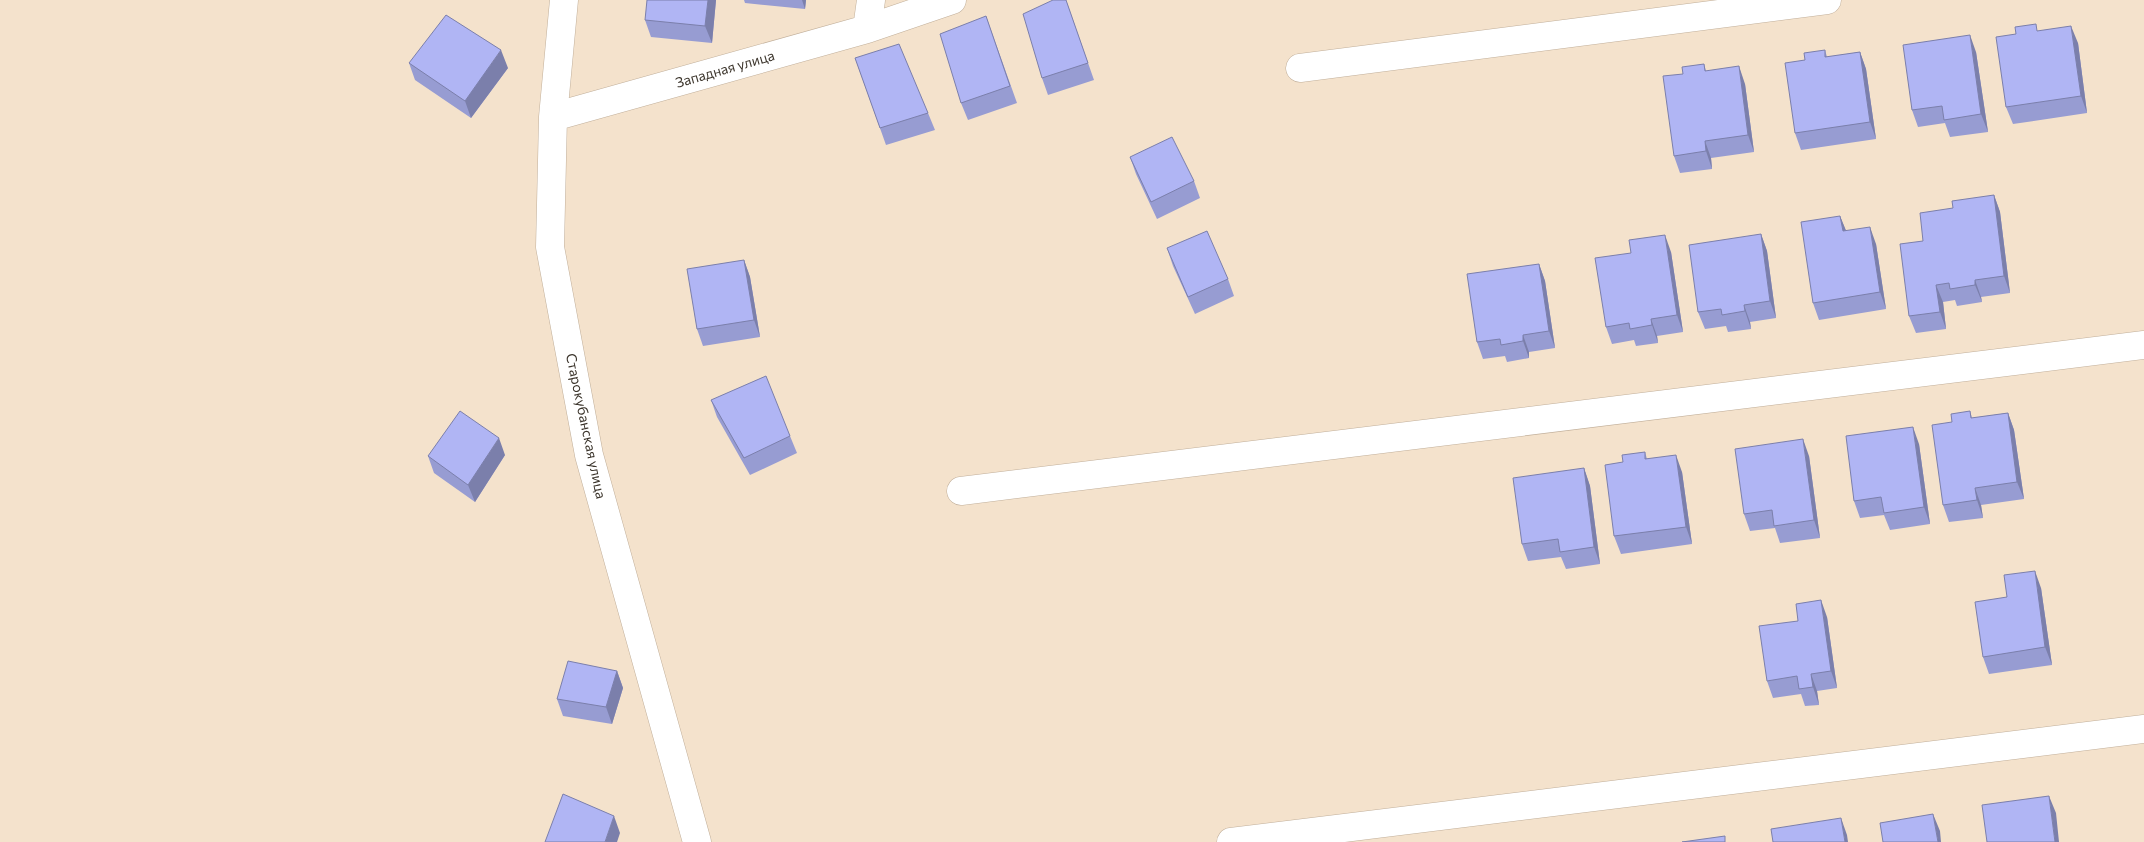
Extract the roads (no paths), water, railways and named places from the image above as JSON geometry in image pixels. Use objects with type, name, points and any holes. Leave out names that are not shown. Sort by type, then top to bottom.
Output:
[{"type":"street","name":"Старокубанская улица","points":[[564,0],[553,117],[550,247],[588,445],[697,842]]},
{"type":"street","points":[[867,29],[871,0]]},
{"type":"street","name":"Западная улица","points":[[553,117],[867,29],[952,0]]},
{"type":"street","points":[[1300,68],[1826,0]]},
{"type":"street","points":[[961,491],[2144,345]]},
{"type":"street","points":[[1231,842],[2144,729]]}]
